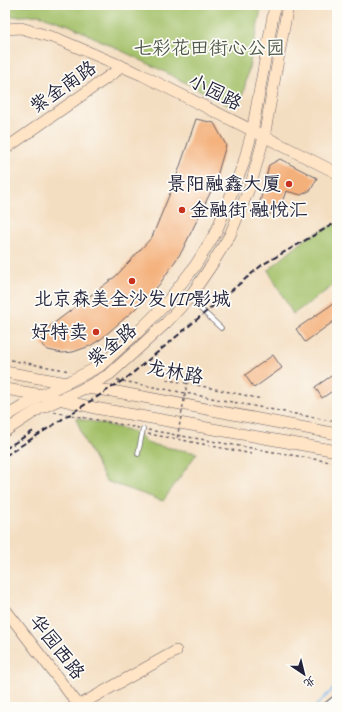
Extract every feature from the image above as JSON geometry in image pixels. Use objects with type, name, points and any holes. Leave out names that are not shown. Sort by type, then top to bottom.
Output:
[{"type":"main road","name":"紫金路","points":[[5,417],[42,395],[100,366],[137,333],[163,307],[195,266],[219,225],[243,165],[252,132],[275,5]]},
{"type":"main road","name":"紫金路","points":[[5,431],[39,409],[105,378],[166,323],[189,298],[211,266],[230,235],[251,184],[264,137],[288,5]]},
{"type":"main road","name":"小园路","points":[[5,29],[21,28],[58,39],[120,65],[337,173]]},
{"type":"main road","name":"紫金南路","points":[[5,149],[115,72],[120,65]]},
{"type":"main road","name":"龙林路","points":[[5,372],[337,434]]},
{"type":"main road","points":[[5,388],[95,408],[337,451]]},
{"type":"main road","name":"华园西路","points":[[5,609],[79,706]]},
{"type":"main road","points":[[79,706],[176,651]]},
{"type":"street","points":[[327,707],[337,699]]},
{"type":"lane","points":[[189,298],[221,328]]},
{"type":"lane","points":[[138,454],[143,429]]},
{"type":"path","points":[[5,359],[85,374]]},
{"type":"path","name":"龙林路","points":[[105,378],[337,422]]},
{"type":"path","points":[[166,380],[262,399]]},
{"type":"path","points":[[177,439],[187,383]]},
{"type":"path","points":[[48,411],[337,463]]},
{"type":"path","points":[[155,435],[252,454]]},
{"type":"green space","name":"七彩花田街心公园","points":[[5,5],[262,5],[242,100],[232,107],[69,25],[39,15],[5,17]]},
{"type":"green space","points":[[337,223],[337,283],[293,314],[268,270],[307,238]]},
{"type":"green space","points":[[76,418],[125,429],[139,434],[149,444],[197,453],[163,501],[106,481],[84,440]]},
{"type":"building","name":"金融街·融悦汇","points":[[196,119],[214,123],[226,145],[215,183],[182,251],[159,285],[134,310],[101,339],[90,346],[73,352],[62,353],[48,350],[43,346],[41,338],[45,330],[116,276],[152,237],[175,181]]},
{"type":"building","name":"景阳融鑫大厦","points":[[280,159],[317,178],[311,190],[301,195],[286,191],[281,205],[267,217],[257,214],[269,165]]},
{"type":"building","points":[[337,301],[337,319],[305,342],[296,329]]},
{"type":"building","points":[[273,355],[282,368],[254,388],[245,375]]},
{"type":"building","points":[[337,372],[337,388],[322,398],[315,387]]},
{"type":"waterway","points":[[315,707],[337,685]]},
{"type":"railway","points":[[5,456],[128,377],[262,265],[337,222]]},
{"type":"railway","points":[[5,449],[35,430]]},
{"type":"place","name":"景阳融鑫大厦","points":[[289,184]]},
{"type":"place","name":"金融街·融悦汇","points":[[182,210]]},
{"type":"place","name":"北京森美全沙发VIP影城","points":[[132,281]]},
{"type":"place","name":"好特卖","points":[[96,332]]}]
